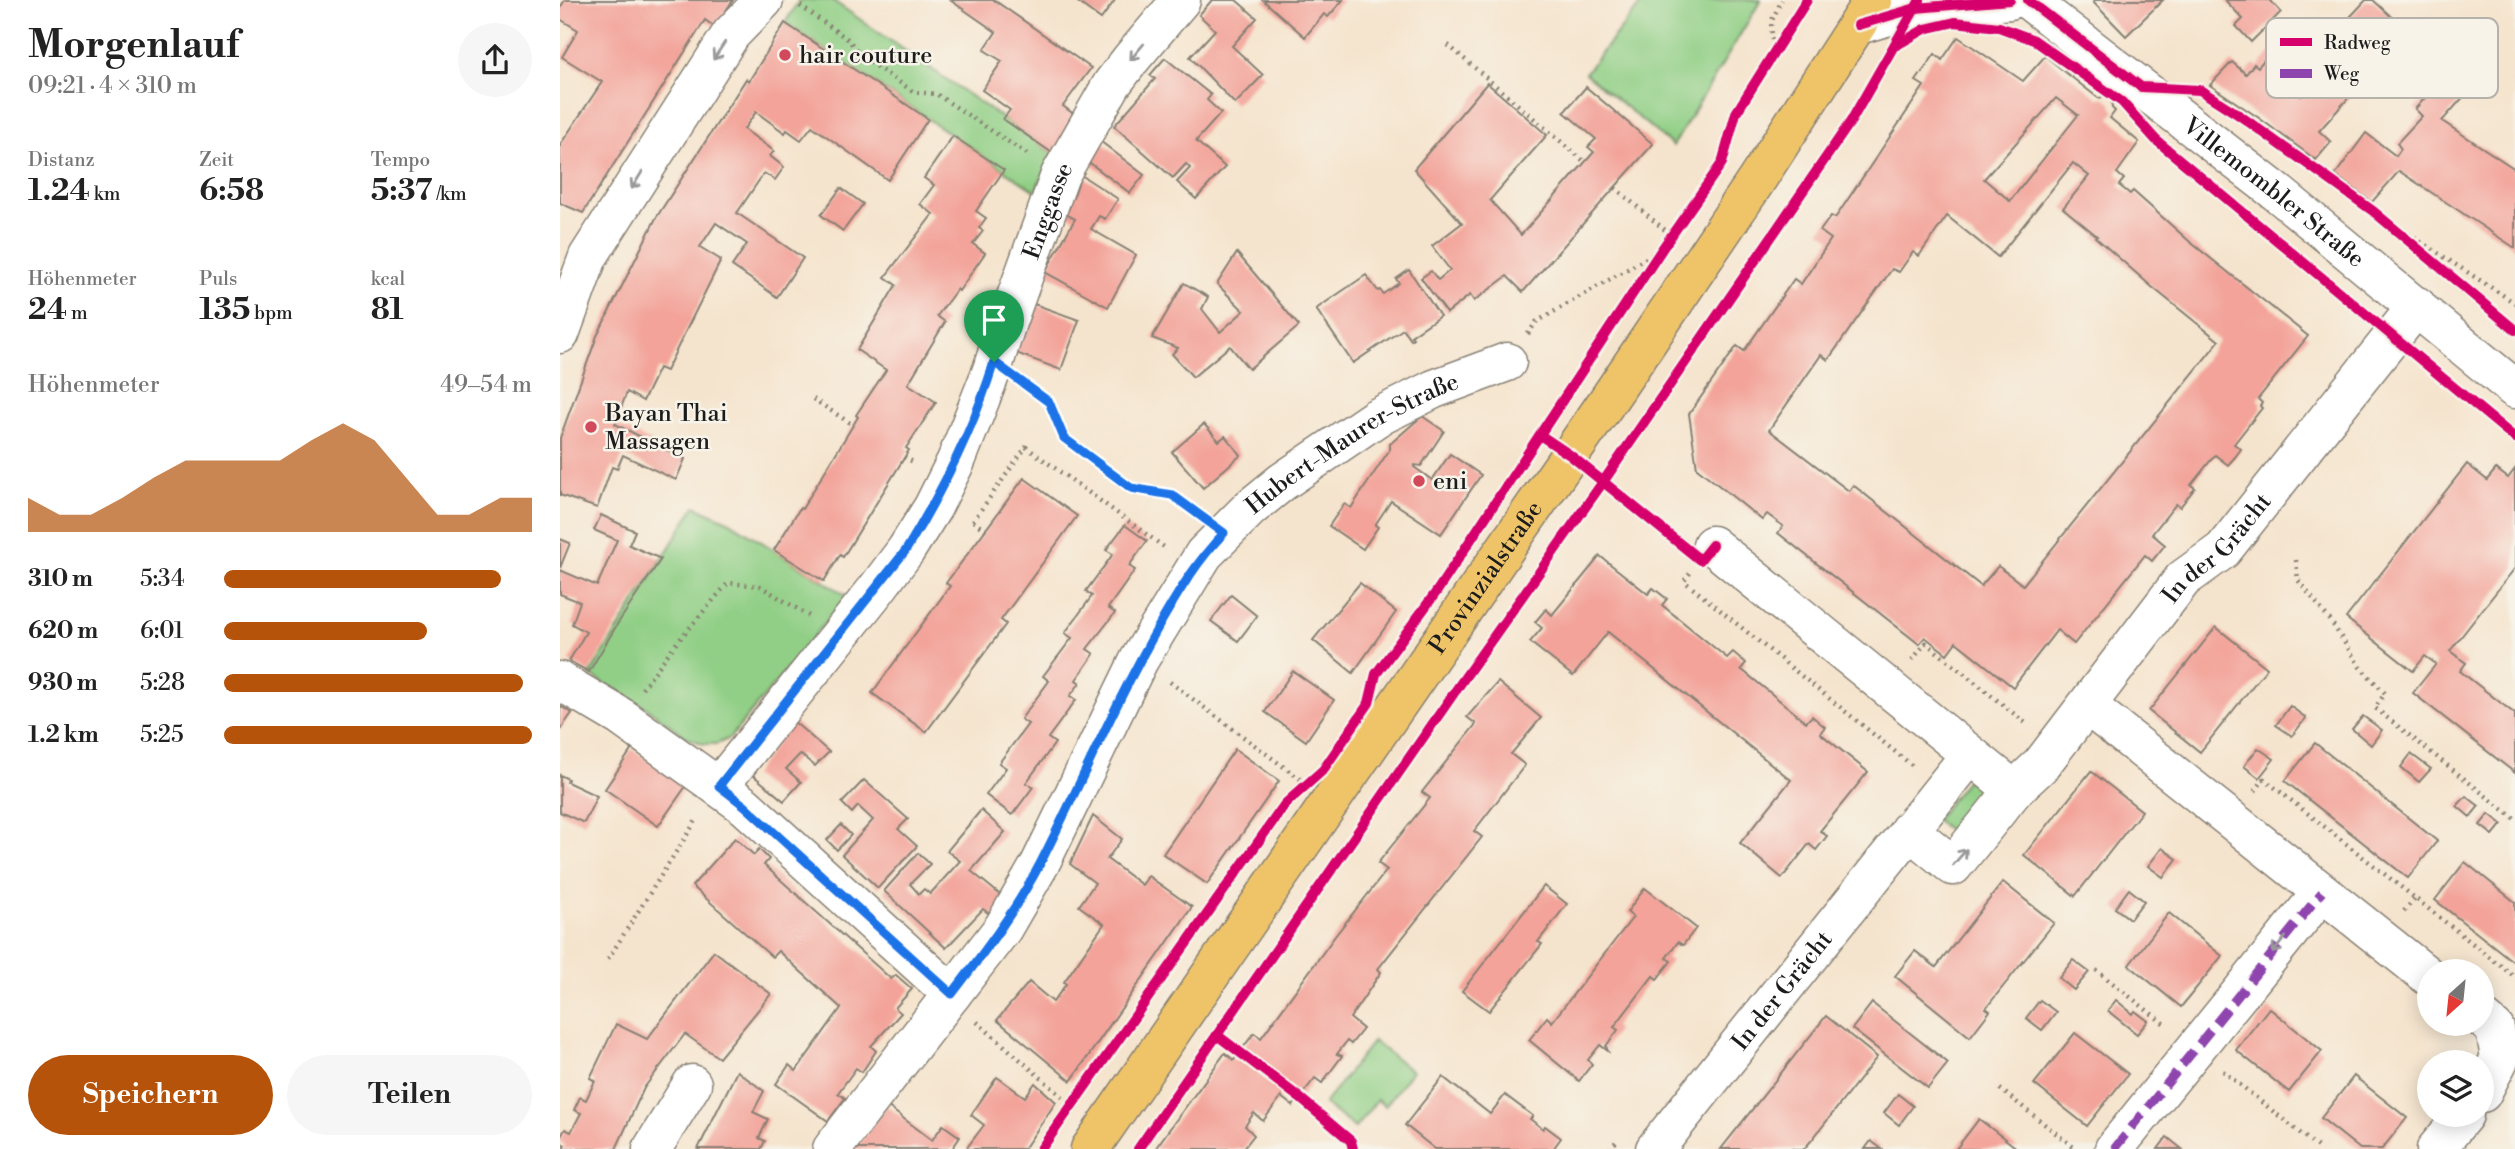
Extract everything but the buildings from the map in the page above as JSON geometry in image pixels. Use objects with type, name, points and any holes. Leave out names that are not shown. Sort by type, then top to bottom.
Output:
[{"type":"main road","name":"Provinzialstraße","points":[[1090,1149],[1606,403],[1866,13]]},
{"type":"street","points":[[560,334],[574,250],[731,34],[764,0]]},
{"type":"street","name":"Enggasse","points":[[719,786],[906,550],[933,507],[956,461],[994,362],[1060,175],[1112,84],[1181,0]]},
{"type":"street","points":[[1866,13],[2010,0]]},
{"type":"street","name":"Villemombler Straße","points":[[2028,0],[2208,138],[2417,306],[2515,389]]},
{"type":"street","name":"In der Grächt","points":[[1909,830],[1953,866],[2014,790],[2041,765],[2183,579],[2222,550],[2417,306]]},
{"type":"street","name":"Hubert-Maurer-Straße","points":[[832,1149],[1003,928],[1034,875],[1139,660],[1204,554],[1282,482],[1377,418],[1434,388],[1507,362]]},
{"type":"street","points":[[1702,558],[2014,790]]},
{"type":"street","points":[[560,681],[621,717],[745,806],[950,996]]},
{"type":"street","points":[[2088,706],[2417,967]]},
{"type":"street","name":"In der Grächt","points":[[1655,1149],[1970,755]]},
{"type":"street","points":[[2114,1149],[2322,892]]},
{"type":"street","points":[[2494,1027],[2500,1058],[2494,1070]]},
{"type":"street","points":[[652,1149],[692,1084]]},
{"type":"street","points":[[2436,1149],[2454,1127]]},
{"type":"path","points":[[792,0],[849,40],[860,56],[914,92],[936,94],[1060,175]]},
{"type":"path","points":[[1773,54],[1771,22],[1782,0]]},
{"type":"path","points":[[1773,54],[1787,32]]},
{"type":"path","points":[[1448,45],[1586,163]]},
{"type":"path","points":[[1615,188],[1672,236]]},
{"type":"path","points":[[2373,211],[2444,272]]},
{"type":"path","points":[[2373,211],[2515,303]]},
{"type":"path","points":[[1507,362],[1536,322],[1662,249]]},
{"type":"path","points":[[994,362],[1049,402],[1064,438],[1131,488],[1172,495],[1224,533]]},
{"type":"path","points":[[813,399],[853,425]]},
{"type":"path","points":[[973,521],[1026,447],[1194,568]]},
{"type":"path","points":[[1702,558],[1684,581],[1942,790]]},
{"type":"path","points":[[2296,560],[2298,580],[2330,620],[2360,667],[2385,693],[2375,708],[2515,819]]},
{"type":"path","points":[[621,717],[674,646],[728,583],[760,586],[838,635]]},
{"type":"path","points":[[1918,654],[1926,643],[2034,729]]},
{"type":"path","points":[[1139,660],[1306,784]]},
{"type":"path","points":[[2231,820],[2264,779],[2515,977]]},
{"type":"path","points":[[608,959],[719,786]]},
{"type":"path","points":[[2096,970],[2320,1149]]},
{"type":"path","points":[[950,996],[1071,1104]]},
{"type":"path","points":[[2000,1089],[2076,1149]]},
{"type":"green space","points":[[799,0],[832,0],[1054,154],[1035,191],[785,23]]},
{"type":"green space","points":[[1644,0],[1761,0],[1673,146],[1585,73]]},
{"type":"green space","points":[[695,506],[730,522],[847,596],[730,738],[717,744],[704,744],[688,738],[645,707],[590,675]]},
{"type":"green space","points":[[1968,778],[1991,796],[1958,838],[1936,820]]},
{"type":"green space","points":[[1373,1041],[1412,1071],[1385,1106],[1377,1100],[1355,1128],[1324,1104]]},
{"type":"marked path","points":[[2114,1149],[2322,892]]},
{"type":"cycle path","points":[[1041,1149],[1285,804],[1323,770],[1369,703],[1376,674],[1437,591],[1662,249],[1722,163],[1736,113],[1807,0]]},
{"type":"cycle path","points":[[1138,1149],[1851,121],[1920,0]]},
{"type":"cycle path","points":[[1858,25],[1916,8],[2010,0]]},
{"type":"cycle path","points":[[2028,0],[2141,87],[2200,90],[2239,115],[2373,211],[2515,330]]},
{"type":"cycle path","points":[[1897,45],[1925,29],[1955,22],[1999,27],[2034,40],[2122,102],[2156,140],[2515,438]]},
{"type":"cycle path","points":[[1540,435],[1570,455],[1700,560],[1712,545]]},
{"type":"cycle path","points":[[1217,1035],[1300,1098],[1351,1141],[1353,1149]]},
{"type":"place","name":"hair couture","points":[[785,55]]},
{"type":"place","name":"Bayan Thai Massagen","points":[[591,427]]},
{"type":"place","name":"eni","points":[[1419,481]]},
{"type":"route","points":[[994,362],[1049,402],[1064,438],[1131,488],[1172,495],[1224,533],[1204,554],[1185,582],[1139,660],[1040,864],[1003,928],[952,994],[745,806],[719,786],[906,550],[933,507],[956,461],[994,362]]}]
